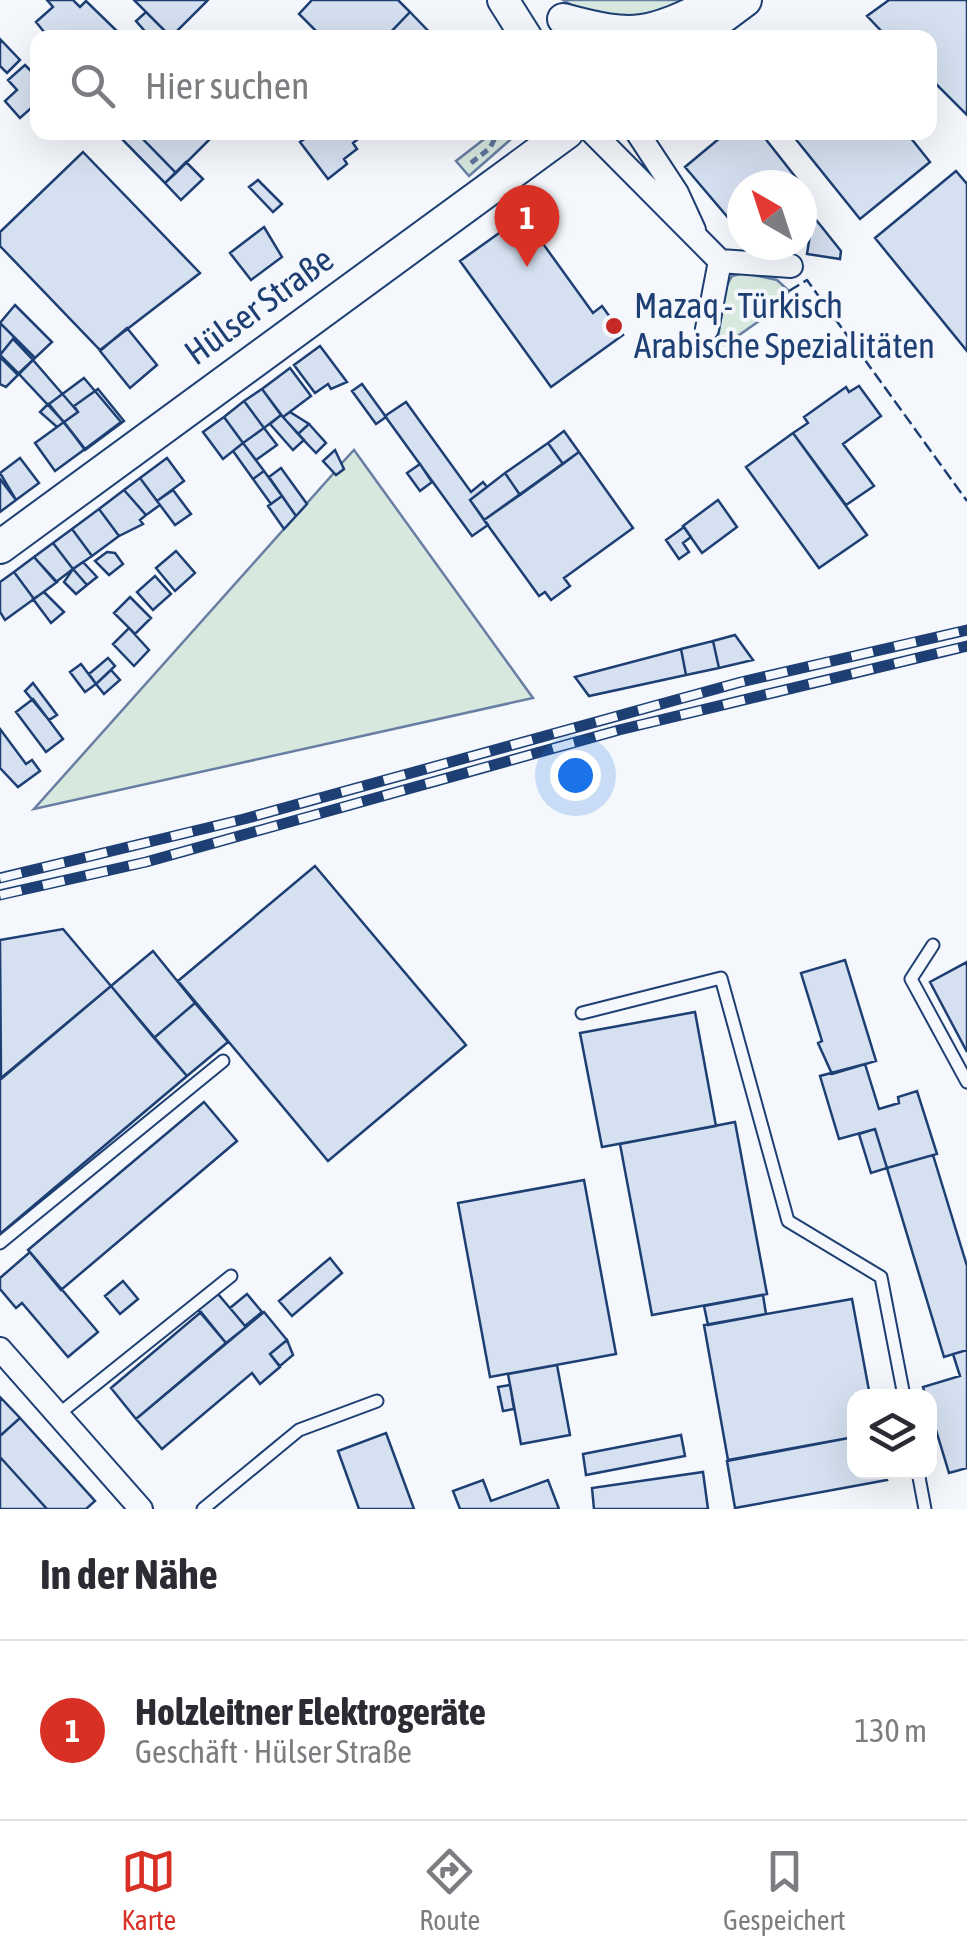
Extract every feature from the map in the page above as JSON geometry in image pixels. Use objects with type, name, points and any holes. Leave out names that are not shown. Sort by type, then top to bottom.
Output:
[{"type":"main road","points":[[705,30],[745,0]]},
{"type":"main road","name":"Hülser Straße","points":[[0,547],[556,140]]},
{"type":"street","points":[[503,0],[523,30]]},
{"type":"street","points":[[655,30],[720,0]]},
{"type":"street","points":[[562,19],[616,30]]},
{"type":"street","points":[[600,140],[720,261],[791,266]]},
{"type":"street","points":[[641,140],[677,193],[696,233]]},
{"type":"street","points":[[708,329],[720,261]]},
{"type":"street","points":[[0,1349],[142,1509]]},
{"type":"lane","points":[[933,945],[911,980],[967,1082]]},
{"type":"lane","points":[[582,1013],[721,978],[788,1221],[882,1277],[903,1389]]},
{"type":"lane","points":[[0,1243],[223,1060]]},
{"type":"lane","points":[[60,1413],[231,1276]]},
{"type":"lane","points":[[203,1509],[299,1430],[378,1401]]},
{"type":"lane","points":[[919,1479],[924,1509]]},
{"type":"shaded area","points":[[563,0],[686,0],[653,15],[625,21],[597,17]]},
{"type":"shaded area","points":[[483,140],[510,140],[469,176],[456,161]]},
{"type":"shaded area","points":[[744,273],[777,280],[789,291],[776,309],[725,345],[718,337],[726,287],[732,276]]},
{"type":"shaded area","points":[[354,450],[533,698],[34,809],[333,474],[343,469],[341,464]]},
{"type":"building","points":[[47,0],[73,0],[80,7],[86,1],[116,30],[42,30],[36,22],[53,7]]},
{"type":"building","points":[[134,0],[208,0],[178,30],[164,30]]},
{"type":"building","points":[[312,0],[398,0],[410,12],[393,30],[315,30],[299,14]]},
{"type":"building","points":[[889,0],[967,0],[967,115],[937,85],[937,30],[880,30],[867,16]]},
{"type":"building","points":[[146,12],[163,30],[144,30],[136,21]]},
{"type":"building","points":[[410,12],[427,30],[393,30]]},
{"type":"building","points":[[0,39],[20,60],[7,73],[0,66]]},
{"type":"building","points":[[25,65],[30,70],[30,109],[20,118],[5,101],[17,90],[8,80]]},
{"type":"building","points":[[123,140],[144,140],[176,173],[165,183]]},
{"type":"building","points":[[144,140],[209,140],[176,173]]},
{"type":"building","points":[[357,140],[353,143],[357,149],[344,159],[347,164],[328,179],[300,142]]},
{"type":"building","points":[[717,140],[766,140],[790,170],[727,170],[727,216],[685,167]]},
{"type":"building","points":[[796,140],[912,140],[930,162],[860,219]]},
{"type":"building","points":[[83,152],[200,273],[100,350],[0,246],[0,232]]},
{"type":"building","points":[[186,162],[203,179],[181,200],[165,183]]},
{"type":"building","points":[[956,171],[967,184],[967,351],[875,238]]},
{"type":"building","points":[[258,180],[282,204],[273,212],[249,187]]},
{"type":"building","points":[[523,216],[593,313],[602,306],[623,335],[551,387],[460,261]]},
{"type":"building","points":[[817,221],[841,251],[840,259],[817,256]]},
{"type":"building","points":[[264,227],[282,257],[251,280],[230,253]]},
{"type":"building","points":[[15,305],[52,342],[35,358],[0,323]]},
{"type":"building","points":[[0,323],[35,358],[18,374],[0,355]]},
{"type":"building","points":[[127,328],[157,365],[130,388],[100,351]]},
{"type":"building","points":[[13,339],[33,360],[19,374],[0,355]]},
{"type":"building","points":[[320,346],[347,382],[331,389],[328,384],[315,393],[294,365]]},
{"type":"building","points":[[0,357],[18,375],[6,387],[0,384]]},
{"type":"building","points":[[33,360],[78,412],[64,422],[19,374]]},
{"type":"building","points":[[290,368],[311,396],[283,417],[262,389]]},
{"type":"building","points":[[84,378],[121,422],[85,449],[49,404]]},
{"type":"building","points":[[362,384],[386,417],[376,424],[352,391]]},
{"type":"building","points":[[859,386],[881,416],[843,444],[874,486],[846,505],[793,433],[808,423],[804,417],[846,387],[849,392]]},
{"type":"building","points":[[98,389],[124,421],[85,450],[64,422],[78,412],[74,406]]},
{"type":"building","points":[[262,389],[281,415],[264,428],[244,401]]},
{"type":"building","points":[[244,401],[264,428],[243,443],[224,417]]},
{"type":"building","points":[[406,402],[471,492],[483,482],[487,487],[470,500],[488,525],[472,536],[385,416]]},
{"type":"building","points":[[48,404],[64,422],[57,427],[40,412]]},
{"type":"building","points":[[290,412],[309,424],[298,434],[283,417]]},
{"type":"building","points":[[281,415],[304,440],[293,450],[270,424]]},
{"type":"building","points":[[224,417],[243,443],[223,459],[203,432]]},
{"type":"building","points":[[64,422],[85,449],[55,471],[35,443]]},
{"type":"building","points":[[309,424],[326,443],[316,453],[298,434]]},
{"type":"building","points":[[264,428],[277,445],[256,460],[243,443]]},
{"type":"building","points":[[564,431],[579,452],[563,464],[548,443]]},
{"type":"building","points":[[793,433],[867,535],[819,568],[746,467]]},
{"type":"building","points":[[243,443],[264,471],[253,479],[233,451]]},
{"type":"building","points":[[548,443],[563,464],[520,495],[505,473]]},
{"type":"building","points":[[335,450],[344,469],[336,475],[323,461]]},
{"type":"building","points":[[579,452],[633,528],[564,578],[570,586],[551,600],[545,592],[539,596],[484,520]]},
{"type":"building","points":[[20,458],[39,483],[16,500],[0,473]]},
{"type":"building","points":[[167,458],[184,481],[157,501],[140,478]]},
{"type":"building","points":[[420,464],[432,482],[420,491],[407,473]]},
{"type":"building","points":[[281,468],[307,504],[296,516],[269,477]]},
{"type":"building","points":[[264,471],[282,496],[271,504],[253,479]]},
{"type":"building","points":[[505,473],[520,495],[484,520],[470,500]]},
{"type":"building","points":[[140,478],[160,505],[146,515],[124,490]]},
{"type":"building","points":[[0,479],[16,500],[0,512]]},
{"type":"building","points":[[124,490],[146,515],[140,520],[143,524],[119,536],[99,509]]},
{"type":"building","points":[[173,490],[191,514],[175,525],[157,501]]},
{"type":"building","points":[[282,496],[296,516],[284,529],[268,506]]},
{"type":"building","points":[[718,500],[737,527],[702,553],[683,526]]},
{"type":"building","points":[[99,509],[119,536],[92,556],[72,529]]},
{"type":"building","points":[[684,527],[691,537],[683,543],[689,552],[679,559],[666,540]]},
{"type":"building","points":[[72,529],[92,556],[73,569],[53,543]]},
{"type":"building","points":[[53,543],[73,569],[56,582],[34,557]]},
{"type":"building","points":[[176,551],[195,573],[175,591],[156,568]]},
{"type":"building","points":[[107,552],[115,553],[123,564],[109,575],[95,561]]},
{"type":"building","points":[[34,557],[57,582],[34,599],[14,572]]},
{"type":"building","points":[[83,562],[97,577],[87,585],[73,569]]},
{"type":"building","points":[[73,569],[87,585],[76,594],[64,582]]},
{"type":"building","points":[[14,572],[34,599],[5,620],[0,612],[0,582]]},
{"type":"building","points":[[155,576],[171,594],[153,610],[137,592]]},
{"type":"building","points":[[44,592],[64,612],[51,623],[33,599]]},
{"type":"building","points":[[130,597],[151,618],[135,634],[114,613]]},
{"type":"building","points":[[129,628],[149,650],[134,666],[113,644]]},
{"type":"building","points":[[735,635],[753,660],[719,668],[713,641]]},
{"type":"building","points":[[713,641],[719,668],[686,675],[681,649]]},
{"type":"building","points":[[681,649],[686,675],[589,696],[575,677]]},
{"type":"building","points":[[108,658],[115,666],[96,684],[89,674]]},
{"type":"building","points":[[81,664],[96,684],[85,692],[70,672]]},
{"type":"building","points":[[111,670],[120,680],[104,694],[96,684]]},
{"type":"building","points":[[33,683],[57,715],[49,720],[25,691]]},
{"type":"building","points":[[33,699],[63,739],[46,752],[16,712]]},
{"type":"building","points":[[0,729],[26,764],[32,760],[40,771],[18,787],[0,768]]},
{"type":"building","points":[[315,866],[466,1045],[328,1161],[178,981]]},
{"type":"building","points":[[63,929],[111,986],[1,1079],[0,940]]},
{"type":"building","points":[[153,951],[195,1003],[154,1038],[111,986]]},
{"type":"building","points":[[845,960],[876,1061],[832,1074],[818,1043],[822,1041],[801,973]]},
{"type":"building","points":[[967,962],[967,1052],[930,982]]},
{"type":"building","points":[[111,986],[187,1076],[0,1234],[0,1079]]},
{"type":"building","points":[[195,1003],[228,1042],[187,1076],[154,1038]]},
{"type":"building","points":[[695,1012],[716,1126],[602,1147],[580,1033]]},
{"type":"building","points":[[865,1064],[879,1109],[899,1103],[898,1097],[917,1091],[937,1154],[887,1168],[875,1129],[839,1139],[820,1076]]},
{"type":"building","points":[[204,1102],[237,1141],[61,1290],[28,1250]]},
{"type":"building","points":[[735,1122],[767,1294],[652,1315],[620,1144]]},
{"type":"building","points":[[875,1129],[887,1168],[871,1173],[859,1134]]},
{"type":"building","points":[[933,1155],[967,1266],[967,1350],[944,1357],[887,1168]]},
{"type":"building","points":[[584,1180],[616,1354],[490,1377],[458,1203]]},
{"type":"building","points":[[30,1252],[98,1332],[68,1357],[22,1303],[16,1308],[0,1289],[0,1278]]},
{"type":"building","points":[[330,1258],[342,1273],[292,1316],[279,1301]]},
{"type":"building","points":[[123,1281],[138,1299],[120,1314],[105,1296]]},
{"type":"building","points":[[218,1294],[246,1327],[226,1343],[198,1310]]},
{"type":"building","points":[[247,1294],[262,1312],[245,1326],[230,1308]]},
{"type":"building","points":[[763,1295],[766,1314],[708,1325],[704,1306]]},
{"type":"building","points":[[852,1299],[869,1389],[847,1389],[847,1438],[728,1460],[704,1325]]},
{"type":"building","points":[[201,1312],[226,1343],[136,1419],[111,1388]]},
{"type":"building","points":[[264,1312],[287,1340],[270,1354],[280,1367],[260,1384],[252,1373],[162,1449],[136,1419]]},
{"type":"building","points":[[287,1340],[293,1355],[280,1366],[270,1354]]},
{"type":"building","points":[[967,1350],[967,1468],[949,1473],[937,1433],[937,1389],[923,1387],[960,1376],[953,1354]]},
{"type":"building","points":[[557,1365],[570,1435],[521,1444],[508,1374]]},
{"type":"building","points":[[510,1385],[514,1409],[503,1411],[498,1387]]},
{"type":"building","points":[[0,1397],[20,1418],[0,1436]]},
{"type":"building","points":[[20,1418],[95,1501],[86,1509],[47,1509],[0,1457],[0,1436]]},
{"type":"building","points":[[386,1433],[414,1509],[359,1509],[338,1451]]},
{"type":"building","points":[[681,1435],[685,1456],[586,1475],[583,1454]]},
{"type":"building","points":[[847,1438],[847,1479],[887,1480],[735,1508],[727,1461]]},
{"type":"building","points":[[0,1457],[47,1509],[0,1509]]},
{"type":"building","points":[[703,1472],[708,1509],[594,1509],[592,1488]]},
{"type":"building","points":[[483,1480],[491,1501],[548,1480],[559,1509],[460,1509],[453,1491]]},
{"type":"railway","points":[[0,878],[244,819],[741,682],[967,630]]},
{"type":"railway","points":[[0,895],[146,862],[619,730],[967,646]]},
{"type":"fence","points":[[789,291],[807,280],[967,501]]},
{"type":"place","name":"Holzleitner Elektrogeräte","points":[[527,267]]},
{"type":"place","name":"Mazaq - Türkisch Arabische Spezialitäten","points":[[614,326]]}]
